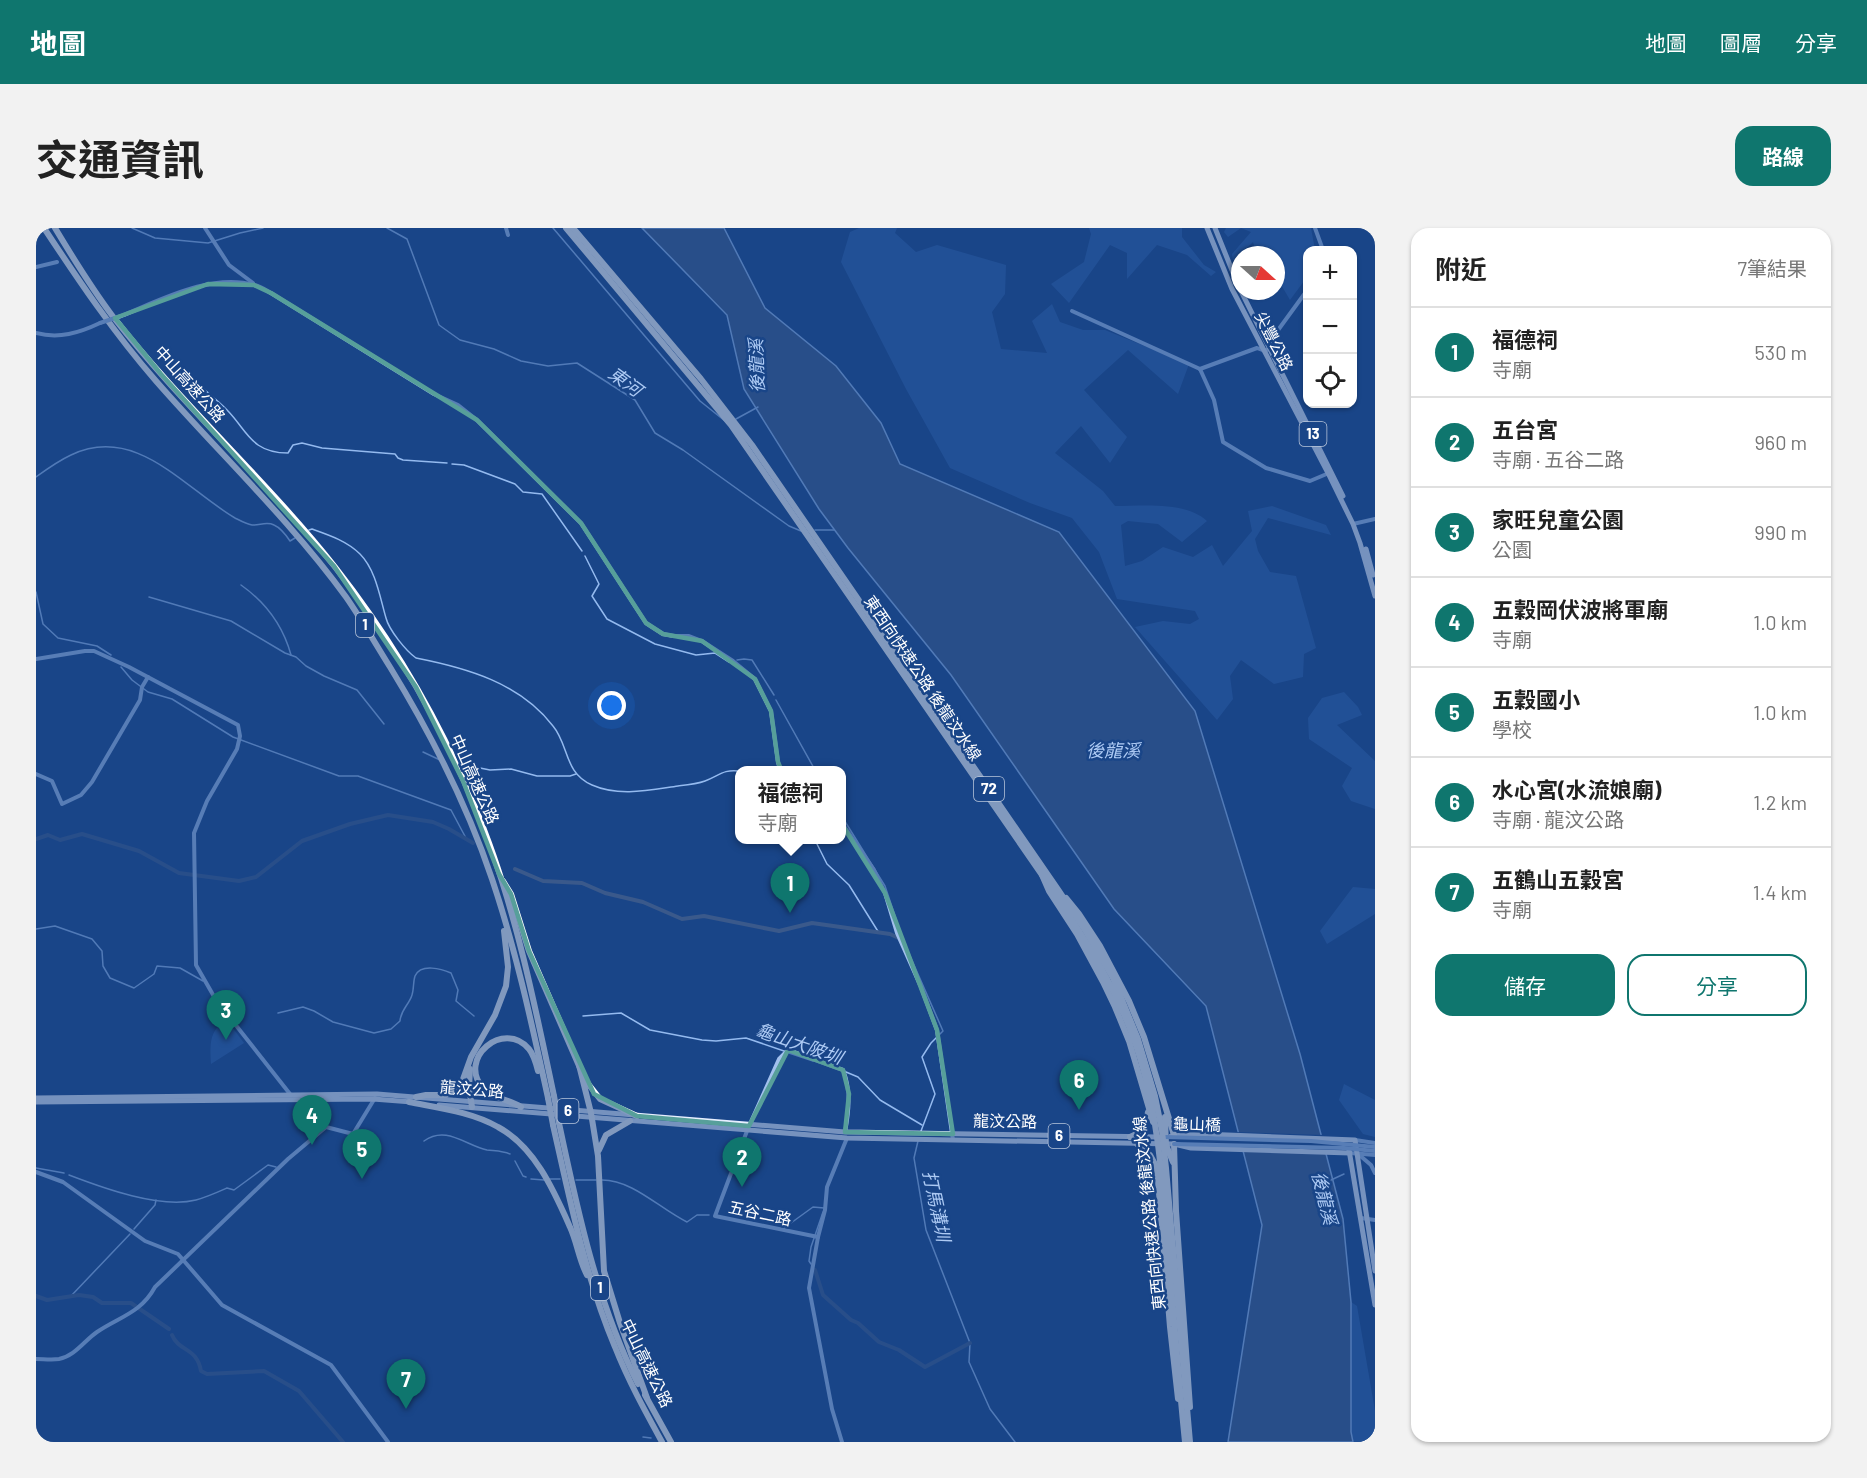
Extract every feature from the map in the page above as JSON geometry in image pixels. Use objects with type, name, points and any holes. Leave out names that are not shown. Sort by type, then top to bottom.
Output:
[{"type":"highway","name":"中山高速公路","points":[[44,228],[97,308],[132,353],[307,549],[345,597],[371,633],[408,695],[440,754],[471,822],[502,909],[544,1081],[551,1097]]},
{"type":"highway","name":"中山高速公路","points":[[55,228],[114,317],[161,374],[334,566],[378,626],[416,687],[464,781],[499,874],[522,952],[569,1198],[596,1294],[614,1347],[662,1442]]},
{"type":"highway","name":"東西向快速公路 後龍汶水線","points":[[566,228],[731,424],[1082,933],[1108,980],[1127,1022],[1146,1078],[1161,1167],[1185,1442]]},
{"type":"highway","name":"東西向快速公路 後龍汶水線","points":[[573,228],[747,437],[1059,891],[1113,978],[1138,1039],[1155,1096],[1162,1131],[1190,1442]]},
{"type":"highway","points":[[499,874],[511,894],[529,951],[589,1087],[600,1099],[637,1116]]},
{"type":"highway","points":[[1042,875],[1049,891],[1077,934],[1115,1007],[1129,1041],[1149,1111],[1174,1166]]},
{"type":"highway","points":[[1059,891],[1080,914],[1117,976],[1144,1037],[1174,1135]]},
{"type":"highway","points":[[416,1097],[446,1095],[458,1088],[471,1057],[495,1015],[506,986],[508,967],[502,909]]},
{"type":"highway","points":[[521,1107],[513,1101],[489,1093],[481,1085],[476,1075],[476,1062],[483,1048],[500,1039],[519,1041],[532,1055],[544,1081]]},
{"type":"highway","points":[[471,1057],[469,1088],[472,1104]]},
{"type":"highway","points":[[579,1065],[598,1156],[604,1271],[647,1398]]},
{"type":"highway","points":[[409,1102],[482,1119],[499,1127],[516,1140],[534,1159],[552,1187],[596,1294]]},
{"type":"highway","points":[[1164,1108],[1162,1141],[1157,1168],[1170,1327],[1178,1398],[1182,1412]]},
{"type":"highway","points":[[1130,1137],[1141,1131],[1147,1123],[1149,1111]]},
{"type":"highway","points":[[598,1156],[606,1135],[630,1121]]},
{"type":"highway","name":"中山高速公路","points":[[556,1124],[584,1235],[601,1291],[621,1346],[671,1442]]},
{"type":"highway","points":[[1137,1144],[1150,1155],[1157,1168]]},
{"type":"highway","points":[[1174,1144],[1188,1363],[1188,1423]]},
{"type":"main road","name":"尖豐公路","points":[[1207,228],[1232,289],[1267,349]]},
{"type":"main road","name":"尖豐公路","points":[[1215,228],[1231,268]]},
{"type":"main road","name":"尖豐公路","points":[[1245,300],[1363,541],[1375,582]]},
{"type":"main road","name":"尖豐公路","points":[[1354,523],[1375,596]]},
{"type":"main road","name":"龍汶公路","points":[[36,1100],[375,1097],[399,1099],[416,1097],[748,1128]]},
{"type":"main road","name":"龍汶公路","points":[[399,1099],[409,1102],[521,1107],[630,1121],[846,1135],[1137,1144],[1162,1141]]},
{"type":"main road","name":"龜山橋","points":[[1162,1141],[1174,1135],[1202,1134],[1347,1139]]},
{"type":"main road","name":"龍汶公路","points":[[953,1137],[1130,1137],[1162,1141]]},
{"type":"main road","name":"6","points":[[1347,1139],[1355,1140]]},
{"type":"main road","points":[[1347,1139],[1353,1153],[1375,1271]]},
{"type":"main road","points":[[1353,1153],[1355,1140]]},
{"type":"main road","name":"6","points":[[1162,1141],[1174,1144]]},
{"type":"main road","name":"龜山橋","points":[[1174,1144],[1191,1148],[1353,1153]]},
{"type":"main road","points":[[1365,1218],[1375,1305]]},
{"type":"street","points":[[205,228],[229,265],[254,285],[271,293],[434,394],[458,405],[477,420],[581,523],[646,623],[663,634],[689,636],[702,641],[733,661],[754,679],[771,711],[779,766]]},
{"type":"street","points":[[506,228],[508,235]]},
{"type":"street","points":[[1314,228],[1321,246]]},
{"type":"street","points":[[36,267],[57,262]]},
{"type":"street","points":[[36,333],[60,336],[80,332],[208,284],[231,282],[254,285]]},
{"type":"street","points":[[1200,369],[1257,348],[1267,349],[1303,296]]},
{"type":"street","points":[[1072,311],[1200,369],[1214,400],[1222,442],[1266,468],[1310,482],[1330,473]]},
{"type":"street","points":[[1354,523],[1375,519]]},
{"type":"street","points":[[36,659],[94,651],[238,725],[237,749],[207,801],[195,833],[196,965],[216,1000],[292,1098]]},
{"type":"street","points":[[36,774],[52,781],[62,804],[81,795],[92,782],[140,700],[148,677]]},
{"type":"street","points":[[846,829],[874,870],[885,893],[897,933],[937,1030],[953,1137]]},
{"type":"street","points":[[748,1128],[779,1059],[788,1050],[843,1070],[849,1094],[846,1135],[827,1187],[825,1210],[814,1236],[809,1288],[814,1326],[832,1409],[842,1442]]},
{"type":"street","points":[[36,1359],[61,1359],[80,1347],[97,1332],[129,1315],[288,1159],[326,1127],[353,1134],[375,1097]]},
{"type":"street","name":"五谷二路","points":[[748,1128],[715,1215],[814,1236]]},
{"type":"street","points":[[1355,1140],[1375,1149]]},
{"type":"street","name":"龜山橋","points":[[1162,1141],[1311,1141],[1375,1149]]},
{"type":"street","name":"龜山橋","points":[[1174,1144],[1375,1149]]},
{"type":"street","points":[[1353,1153],[1375,1149]]},
{"type":"street","points":[[1353,1153],[1371,1165],[1375,1173]]},
{"type":"street","points":[[36,1172],[63,1182],[144,1240],[178,1254],[222,1305],[332,1365],[388,1442]]},
{"type":"street","points":[[1365,1218],[1375,1218]]},
{"type":"highlighted area","points":[[208,284],[254,285],[271,293],[477,420],[581,523],[646,623],[663,634],[702,641],[755,679],[771,711],[778,762],[792,796],[800,802],[831,807],[885,893],[937,1030],[953,1134],[845,1132],[849,1094],[843,1070],[788,1050],[749,1126],[637,1116],[594,1094],[529,951],[511,894],[499,874],[463,781],[416,687],[334,566],[161,374],[115,318]]},
{"type":"shaded area","points":[[859,228],[897,228],[895,233],[916,252],[937,245],[1006,265],[1005,294],[992,312],[1001,349],[1047,353],[1032,321],[1052,304],[1060,322],[1083,330],[1105,330],[1189,364],[1178,394],[1128,350],[1084,390],[1127,437],[1110,463],[1081,426],[1055,453],[1103,491],[1115,506],[1176,507],[1207,521],[1182,542],[1158,524],[1128,521],[1121,525],[1125,566],[1142,561],[1163,547],[1193,557],[1212,545],[1223,566],[1252,531],[1248,511],[1272,506],[1326,525],[1331,535],[1268,518],[1255,539],[1258,551],[1270,572],[1296,576],[1316,648],[1304,654],[1303,677],[1274,684],[1241,660],[1230,676],[1233,699],[1217,720],[1135,627],[1163,621],[1190,624],[1199,619],[1195,611],[1117,599],[1099,552],[1072,518],[1030,503],[950,468],[906,389],[841,262],[850,232]]},
{"type":"shaded area","points":[[1089,228],[1182,228],[1182,237],[1204,265],[1216,272],[1211,276],[1187,255],[1157,245],[1127,279],[1127,253],[1110,245],[1069,303],[1051,284],[1084,262],[1091,234]]},
{"type":"shaded area","points":[[1226,228],[1241,228],[1228,237],[1224,232]]},
{"type":"shaded area","points":[[1241,228],[1311,228],[1314,246],[1303,246],[1303,282],[1290,300],[1285,291],[1285,246],[1254,246],[1253,242],[1249,246],[1239,246],[1251,232]]},
{"type":"shaded area","points":[[1344,692],[1362,715],[1337,725],[1375,761],[1375,809],[1351,801],[1342,786],[1352,768],[1309,739],[1308,718],[1322,698]]},
{"type":"shaded area","points":[[1353,887],[1375,889],[1375,914],[1327,944],[1320,931]]},
{"type":"shaded area","points":[[226,1019],[244,1043],[211,1064],[212,1038],[216,1029]]},
{"type":"shaded area","points":[[1344,1084],[1375,1100],[1375,1137],[1363,1134],[1339,1100]]},
{"type":"shaded area","points":[[1351,1302],[1357,1306],[1375,1411],[1375,1442],[1353,1442],[1351,1433]]},
{"type":"water","name":"後龍溪","points":[[642,228],[724,228],[765,308],[836,366],[881,423],[900,464],[1059,532],[1195,711],[1300,1054],[1343,1219],[1351,1302],[1351,1432],[1353,1442],[1228,1442],[1262,1225],[1206,1006],[1114,909],[951,675],[819,509],[744,389],[727,315]]},
{"type":"pier","points":[[1235,1132],[1324,1135],[1329,1153],[1240,1150]]},
{"type":"waterway","name":"東河","points":[[132,228],[155,238],[208,243],[263,228]]},
{"type":"waterway","name":"東河","points":[[387,228],[407,239],[439,325],[460,340],[494,349],[521,361],[548,366],[577,363],[635,400],[655,433],[683,450],[789,526],[801,531]]},
{"type":"waterway","points":[[553,228],[700,401],[725,421]]},
{"type":"waterway","points":[[203,388],[225,408],[252,440],[266,449],[288,453],[293,445],[302,443],[322,448],[395,454],[403,460],[447,463]]},
{"type":"waterway","points":[[736,419],[758,407]]},
{"type":"waterway","points":[[36,477],[71,455],[95,448],[117,448],[138,453],[158,464],[238,520],[252,525],[271,524],[277,526],[290,541],[295,538]]},
{"type":"waterway","points":[[452,464],[464,465],[515,484],[523,492],[542,494],[582,551]]},
{"type":"waterway","points":[[309,530],[312,529],[344,542],[360,554],[377,584],[388,623],[398,640],[412,655],[491,680],[525,699],[553,726],[572,766],[583,780],[602,789],[613,791],[646,791],[695,784],[725,772],[735,771]]},
{"type":"waterway","name":"東河","points":[[815,530],[834,530]]},
{"type":"waterway","points":[[585,556],[599,584],[592,596],[607,619],[655,644],[696,655],[715,653],[729,662]]},
{"type":"waterway","points":[[241,585],[258,599],[272,616],[288,644],[291,655]]},
{"type":"waterway","points":[[36,592],[43,624],[58,638],[97,646],[111,655]]},
{"type":"waterway","points":[[149,597],[231,621],[285,653],[296,657],[306,666],[324,676],[357,690],[384,724]]},
{"type":"waterway","points":[[737,660],[752,660],[774,695]]},
{"type":"waterway","points":[[121,667],[132,680],[148,692],[172,699],[233,737],[339,776],[358,776],[451,810],[467,840]]},
{"type":"waterway","points":[[776,700],[813,766]]},
{"type":"waterway","points":[[423,752],[440,760]]},
{"type":"waterway","points":[[460,764],[490,770],[511,769],[537,776],[576,774]]},
{"type":"waterway","points":[[36,839],[48,835],[60,840],[82,834],[139,851],[179,873],[239,881],[256,877],[302,841],[350,824],[388,815],[433,822],[473,843]]},
{"type":"waterway","name":"打馬溝圳","points":[[846,823],[885,886],[903,940],[943,1031],[922,1057],[935,1094],[921,1131]]},
{"type":"waterway","points":[[817,844],[827,864],[849,885],[879,933]]},
{"type":"waterway","points":[[515,869],[543,881],[582,883],[605,893],[643,902],[682,919],[704,916],[779,931],[812,923],[890,934],[903,940]]},
{"type":"waterway","name":"龜山大陂圳","points":[[36,929],[55,926],[92,939],[102,951],[103,966],[110,978],[134,988],[154,974],[157,966],[180,968],[203,981]]},
{"type":"waterway","name":"龜山大陂圳","points":[[278,1013],[303,1007],[333,1022],[374,1033],[391,1029],[400,1021],[411,998],[415,976],[422,969],[432,968],[451,973],[458,990],[456,1001],[474,1016]]},
{"type":"waterway","name":"龜山大陂圳","points":[[583,1016],[621,1013],[650,1030],[702,1040],[746,1038],[784,1051]]},
{"type":"waterway","name":"龜山大陂圳","points":[[789,1053],[813,1061]]},
{"type":"waterway","name":"龜山大陂圳","points":[[846,1072],[858,1077],[880,1100],[922,1125]]},
{"type":"waterway","points":[[424,1141],[432,1137],[448,1135],[479,1148],[510,1154]]},
{"type":"waterway","name":"打馬溝圳","points":[[918,1141],[914,1158],[926,1230],[970,1343],[969,1362],[990,1409],[1015,1442]]},
{"type":"waterway","points":[[515,1161],[523,1176],[526,1177]]},
{"type":"waterway","points":[[69,1175],[132,1196],[166,1202],[182,1202],[200,1199],[227,1188],[234,1190],[268,1165],[276,1167]]},
{"type":"waterway","points":[[36,1168],[64,1173]]},
{"type":"waterway","points":[[1331,1180],[1344,1174]]},
{"type":"waterway","points":[[531,1179],[544,1180]]},
{"type":"waterway","points":[[550,1179],[560,1179]]},
{"type":"waterway","points":[[576,1180],[596,1180]]},
{"type":"waterway","points":[[602,1180],[625,1185],[687,1222],[697,1215],[709,1215]]},
{"type":"waterway","points":[[134,1229],[155,1205],[156,1200]]},
{"type":"waterway","points":[[784,1228],[813,1207],[824,1208]]},
{"type":"waterway","points":[[811,1264],[809,1261],[811,1247],[823,1212]]},
{"type":"waterway","points":[[71,1296],[130,1234]]},
{"type":"waterway","points":[[815,1270],[823,1295],[851,1320],[858,1323],[879,1342],[899,1350],[925,1367],[970,1343]]},
{"type":"waterway","points":[[36,1296],[47,1300],[79,1295],[93,1297],[102,1303],[131,1303],[169,1329]]},
{"type":"waterway","points":[[172,1335],[196,1358],[201,1371],[207,1374],[264,1371],[299,1391],[343,1442]]},
{"type":"waterway","points":[[643,1437],[651,1438]]},
{"type":"place","name":"福德祠","points":[[790,913]]},
{"type":"place","name":"家旺兒童公園","points":[[226,1040]]},
{"type":"place","name":"水心宮(水流娘廟)","points":[[1079,1110]]},
{"type":"place","name":"五穀岡伏波將軍廟","points":[[312,1145]]},
{"type":"place","name":"五穀國小","points":[[362,1179]]},
{"type":"place","name":"五台宮","points":[[742,1187]]},
{"type":"place","name":"五鶴山五穀宮","points":[[406,1409]]}]
